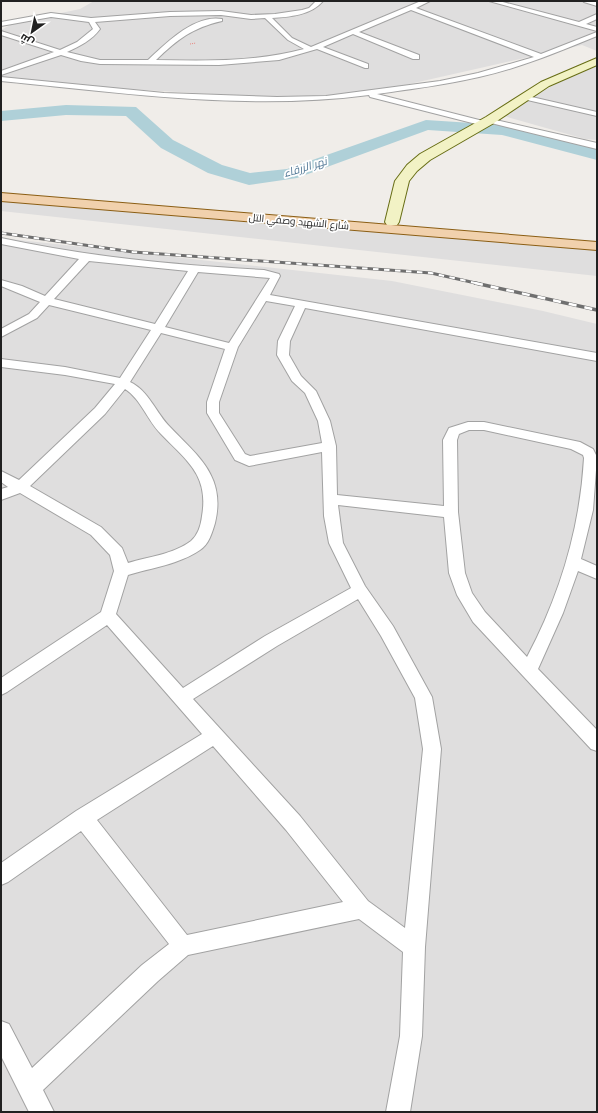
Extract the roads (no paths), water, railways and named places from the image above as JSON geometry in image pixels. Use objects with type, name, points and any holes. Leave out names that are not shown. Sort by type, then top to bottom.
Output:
[{"type":"main road","name":"شارع الشهيد وصفي التل","points":[[1,191],[597,237]]},
{"type":"main road","name":"شارع الشهيد وصفي التل","points":[[1,197],[597,246]]},
{"type":"street","points":[[149,63],[180,34],[189,28],[213,21],[303,12],[311,9],[320,1]]},
{"type":"street","points":[[1,32],[61,52],[100,62],[149,63],[257,61],[279,58],[317,47],[411,8],[424,1]]},
{"type":"street","points":[[492,1],[597,29]]},
{"type":"street","points":[[586,1],[597,4]]},
{"type":"street","points":[[170,14],[179,5]]},
{"type":"street","points":[[411,8],[541,57]]},
{"type":"street","points":[[1,24],[51,14],[91,20],[170,14],[221,13],[251,17]]},
{"type":"street","points":[[266,16],[290,39],[310,49]]},
{"type":"street","points":[[581,24],[597,16]]},
{"type":"street","points":[[1,73],[61,52],[96,30],[97,27],[91,20]]},
{"type":"street","points":[[354,32],[416,57]]},
{"type":"street","points":[[1,79],[124,92],[235,98],[305,99],[366,94],[463,79],[541,57],[597,34]]},
{"type":"street","points":[[317,47],[365,66]]},
{"type":"street","points":[[392,222],[399,189],[406,175],[432,152],[484,124],[553,80],[597,61]]},
{"type":"street","points":[[366,94],[484,124],[597,146]]},
{"type":"street","points":[[526,97],[597,114]]},
{"type":"street","points":[[1,241],[86,258],[195,269],[264,273],[274,276],[275,278],[264,297],[232,347],[213,402],[213,413],[240,458],[248,461],[329,446]]},
{"type":"street","points":[[1,334],[33,316],[86,258]]},
{"type":"street","points":[[1,495],[19,488],[100,411],[123,383],[195,269]]},
{"type":"street","points":[[1,284],[18,288],[47,301],[232,347]]},
{"type":"street","points":[[264,297],[597,356]]},
{"type":"street","points":[[302,304],[284,341],[283,355],[291,371],[310,391],[324,421],[329,446],[331,516],[336,543],[360,590],[387,630],[423,697],[429,722],[432,749],[414,947],[411,1036],[398,1112]]},
{"type":"street","points":[[1,363],[74,372],[123,383],[139,394],[159,424],[201,465],[210,487],[211,500],[205,535],[192,548],[122,572]]},
{"type":"street","points":[[529,670],[546,639],[572,562],[586,509],[591,458],[588,452],[583,448],[484,426],[468,426],[454,432],[450,440],[451,512],[457,573],[465,596],[479,617],[597,743]]},
{"type":"street","points":[[1,476],[19,488],[60,509],[96,531],[117,552],[122,572],[108,616],[1,687]]},
{"type":"street","points":[[330,499],[451,512]]},
{"type":"street","points":[[572,562],[597,574]]},
{"type":"street","points":[[182,698],[271,641],[360,590]]},
{"type":"street","points":[[108,616],[293,823],[361,908],[414,947]]},
{"type":"street","points":[[1,875],[82,818],[215,735]]},
{"type":"street","points":[[82,818],[183,946]]},
{"type":"street","points":[[29,1087],[150,973],[183,946],[361,908]]},
{"type":"street","points":[[1,1032],[42,1112]]},
{"type":"waterway","name":"نهر الزرقاء","points":[[1,116],[66,110],[130,111],[167,144],[215,169],[249,179],[290,174],[426,125],[503,130],[597,155]]},
{"type":"railway","points":[[1,233],[133,252],[431,273],[480,284]]},
{"type":"railway","points":[[475,283],[597,310]]}]
